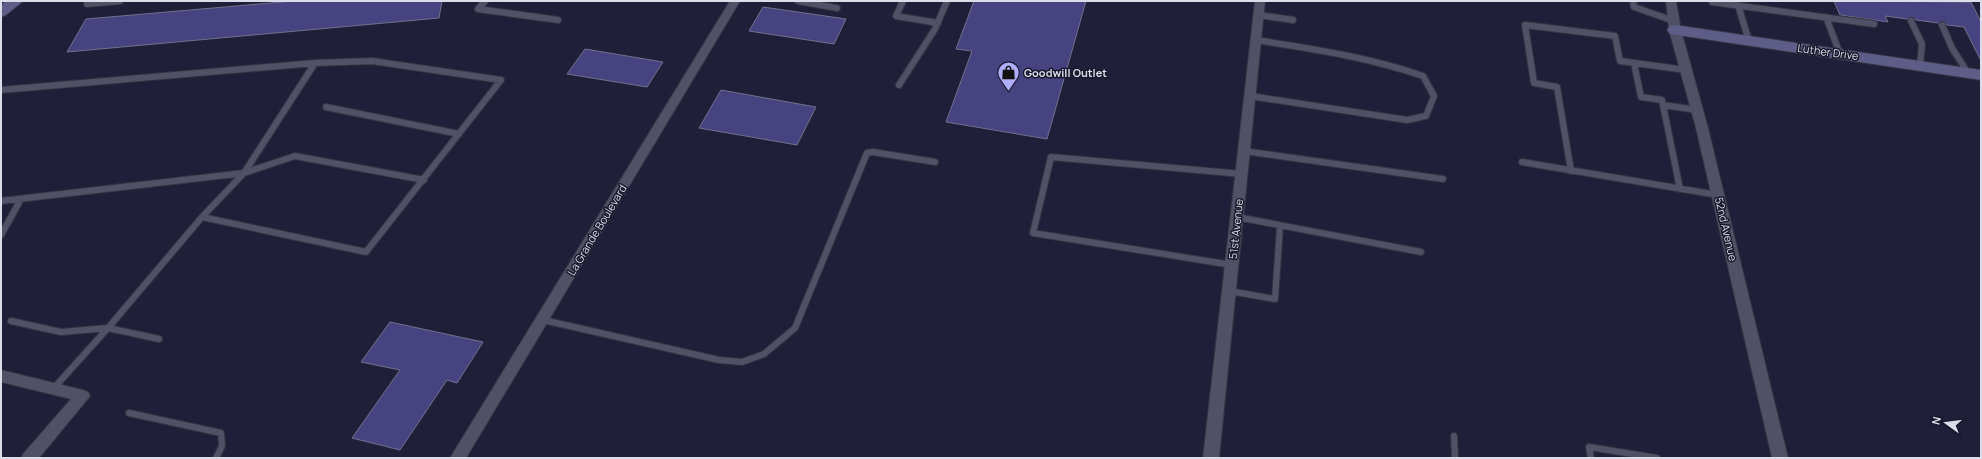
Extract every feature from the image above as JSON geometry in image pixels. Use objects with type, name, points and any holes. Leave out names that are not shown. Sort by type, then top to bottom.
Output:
[{"type":"street","points":[[1,12],[16,1]]},
{"type":"street","name":"La Grande Boulevard","points":[[458,458],[735,1]]},
{"type":"street","name":"51st Avenue","points":[[1212,458],[1260,1]]},
{"type":"street","name":"52nd Avenue","points":[[1671,1],[1675,26],[1718,195],[1780,458]]},
{"type":"street","name":"Luther Drive","points":[[1675,26],[1750,41],[1974,74]]},
{"type":"street","points":[[1,376],[83,396],[29,458]]},
{"type":"lane","points":[[87,4],[120,1]]},
{"type":"lane","points":[[484,1],[478,9],[558,20]]},
{"type":"lane","points":[[798,1],[837,8]]},
{"type":"lane","points":[[903,1],[896,16],[938,23]]},
{"type":"lane","points":[[898,85],[938,23],[947,1]]},
{"type":"lane","points":[[1633,1],[1634,7],[1675,26]]},
{"type":"lane","points":[[1712,2],[1874,24]]},
{"type":"lane","points":[[1738,5],[1750,41]]},
{"type":"lane","points":[[1259,15],[1293,20]]},
{"type":"lane","points":[[1826,17],[1840,54]]},
{"type":"lane","points":[[1911,21],[1922,44],[1920,66]]},
{"type":"lane","points":[[1571,170],[1557,87],[1534,83],[1525,25],[1615,36],[1620,60],[1686,70]]},
{"type":"lane","points":[[1942,25],[1952,48],[1974,74]]},
{"type":"lane","points":[[1250,96],[1407,120],[1426,116],[1434,96],[1423,76],[1388,63],[1357,55],[1256,40]]},
{"type":"lane","points":[[1,90],[316,63],[372,61],[501,80],[366,252],[202,217]]},
{"type":"lane","points":[[53,388],[108,328],[202,217],[244,173],[316,63]]},
{"type":"lane","points":[[1634,63],[1641,97],[1662,100],[1680,189]]},
{"type":"lane","points":[[1662,105],[1697,110]]},
{"type":"lane","points":[[326,107],[459,134]]},
{"type":"lane","points":[[1244,151],[1443,179]]},
{"type":"lane","points":[[543,320],[719,360],[742,362],[764,354],[795,328],[866,153],[873,152],[935,162]]},
{"type":"lane","points":[[1,201],[244,173],[295,156],[424,180]]},
{"type":"lane","points":[[1232,265],[1033,233],[1051,157],[1242,174]]},
{"type":"lane","points":[[1522,162],[1718,195]]},
{"type":"lane","points":[[1,235],[21,199]]},
{"type":"lane","points":[[1237,217],[1421,252]]},
{"type":"lane","points":[[1229,291],[1275,299],[1280,226]]},
{"type":"lane","points":[[11,321],[61,332],[108,328],[159,338]]},
{"type":"lane","points":[[129,413],[221,433],[222,446],[216,458]]},
{"type":"lane","points":[[1454,436],[1455,458]]},
{"type":"lane","points":[[1590,458],[1589,447],[1657,458]]},
{"type":"shaded area","points":[[10,1],[1981,1],[1981,458],[1,458],[1,8]]},
{"type":"building","points":[[294,1],[442,1],[439,18],[67,52],[86,19]]},
{"type":"building","name":"Goodwill Outlet","points":[[974,1],[1086,1],[1047,139],[946,122],[972,51],[956,49]]},
{"type":"building","points":[[1834,1],[1971,2],[1981,22],[1981,61],[1964,27],[1947,25],[1943,21],[1938,23],[1916,20],[1912,17],[1907,19],[1885,16],[1888,22],[1840,15]]},
{"type":"building","points":[[763,7],[846,19],[834,44],[749,31]]},
{"type":"building","points":[[585,49],[663,62],[647,87],[567,74]]},
{"type":"building","points":[[721,90],[816,107],[797,145],[699,128]]},
{"type":"building","points":[[390,322],[483,342],[457,383],[447,380],[400,450],[352,438],[400,370],[361,362]]},
{"type":"place","name":"Goodwill Outlet","points":[[1008,92]]}]
